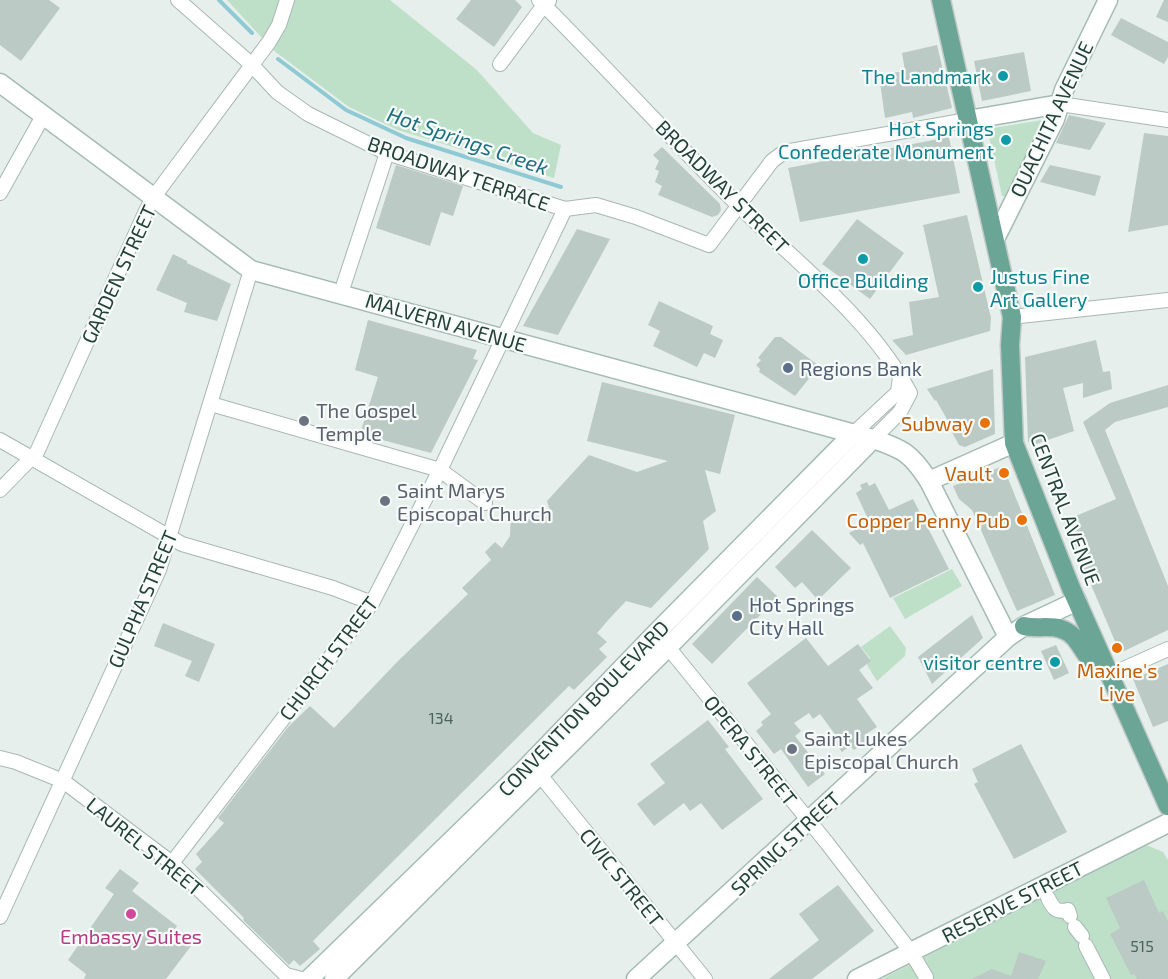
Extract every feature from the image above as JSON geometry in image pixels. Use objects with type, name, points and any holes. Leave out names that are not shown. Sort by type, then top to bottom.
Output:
[{"type":"main road","name":"CENTRAL AVENUE","points":[[941,0],[1012,316],[1010,345],[1014,443],[1077,602],[1168,806]]},
{"type":"main road","points":[[1024,626],[1037,629],[1058,628],[1067,632],[1076,638],[1092,661],[1109,673]]},
{"type":"street","name":"BROADWAY TERRACE","points":[[178,0],[251,64],[277,92],[308,114],[387,153],[565,209],[596,205],[636,217],[709,245],[739,206]]},
{"type":"street","name":"GARDEN STREET","points":[[0,490],[37,452],[153,198],[269,42],[279,25],[287,0]]},
{"type":"street","name":"OUACHITA AVENUE","points":[[994,239],[1055,119],[1064,90],[1108,0]]},
{"type":"street","points":[[500,64],[545,2]]},
{"type":"street","name":"BROADWAY STREET","points":[[545,2],[739,206],[794,256],[874,337],[910,393],[900,412],[873,439]]},
{"type":"street","name":"MALVERN AVENUE","points":[[0,83],[251,270],[873,439],[901,449],[918,463],[929,480],[1008,637]]},
{"type":"street","points":[[739,206],[772,161],[784,152],[1060,104],[1168,120]]},
{"type":"street","points":[[0,193],[43,116]]},
{"type":"street","points":[[341,293],[387,153]]},
{"type":"street","name":"CHURCH STREET","points":[[172,863],[372,603],[440,470],[565,209]]},
{"type":"street","name":"GULPHA STREET","points":[[0,917],[159,570],[251,270]]},
{"type":"street","points":[[1012,316],[1168,300]]},
{"type":"street","points":[[853,434],[897,392],[900,377]]},
{"type":"street","points":[[211,404],[440,470],[485,503]]},
{"type":"street","name":"CONVENTION BOULEVARD","points":[[334,979],[540,775],[853,434]]},
{"type":"street","name":"CONVENTION BOULEVARD","points":[[309,979],[522,772],[873,439]]},
{"type":"street","points":[[0,440],[182,544],[333,588],[372,603]]},
{"type":"street","points":[[929,480],[1014,443]]},
{"type":"street","name":"SPRING STREET","points":[[636,979],[1008,637],[1024,626],[1077,602]]},
{"type":"street","name":"OPERA STREET","points":[[662,640],[912,952],[926,977]]},
{"type":"street","points":[[1109,673],[1168,650]]},
{"type":"street","name":"LAUREL STREET","points":[[0,759],[16,762],[63,781],[172,863],[286,975],[302,979]]},
{"type":"street","name":"CIVIC STREET","points":[[540,775],[705,979]]},
{"type":"street","name":"RESERVE STREET","points":[[857,979],[1168,823]]},
{"type":"street","points":[[1048,898],[1055,910],[1062,912],[1076,924],[1103,979]]},
{"type":"green space","points":[[227,0],[282,0],[276,21],[262,38]]},
{"type":"green space","points":[[292,0],[390,0],[477,70],[533,133],[561,145],[554,178],[398,130],[349,107],[273,50],[288,21]]},
{"type":"green space","points":[[1042,120],[1044,126],[1005,196],[1002,196],[988,132],[993,128]]},
{"type":"green space","points":[[952,569],[962,586],[905,619],[893,598]]},
{"type":"green space","points":[[890,626],[906,648],[905,656],[877,681],[867,665],[870,658],[861,647]]},
{"type":"green space","points":[[1144,844],[1163,852],[1168,860],[1168,979],[882,979]]},
{"type":"building","points":[[0,0],[49,0],[60,8],[21,61],[0,45]]},
{"type":"building","points":[[471,0],[515,0],[522,7],[494,47],[456,19]]},
{"type":"building","points":[[1164,0],[1168,0],[1168,22],[1156,17]]},
{"type":"building","points":[[1121,18],[1168,42],[1168,57],[1164,64],[1111,35]]},
{"type":"building","points":[[937,45],[952,108],[913,118],[912,112],[885,118],[879,75],[905,71],[902,53]]},
{"type":"building","name":"The Landmark","points":[[1024,52],[1031,91],[982,101],[974,61]]},
{"type":"building","points":[[1069,115],[1106,123],[1090,150],[1056,143]]},
{"type":"building","points":[[1144,133],[1168,136],[1168,225],[1128,232]]},
{"type":"building","points":[[949,137],[960,193],[800,222],[788,168]]},
{"type":"building","points":[[662,147],[720,204],[721,210],[718,215],[712,217],[658,195],[662,186],[655,182],[659,171],[655,169],[659,161],[653,155]]},
{"type":"building","points":[[396,165],[463,186],[453,216],[441,212],[430,246],[376,228]]},
{"type":"building","points":[[1050,165],[1101,176],[1095,196],[1040,182]]},
{"type":"building","points":[[967,215],[991,318],[990,331],[906,355],[892,340],[913,335],[909,302],[939,297],[923,225]]},
{"type":"building","name":"Office Building","points":[[857,219],[904,253],[870,299],[822,264]]},
{"type":"building","points":[[577,229],[610,239],[558,335],[523,326]]},
{"type":"building","points":[[173,254],[231,284],[217,321],[184,312],[187,303],[156,290]]},
{"type":"building","points":[[659,301],[713,326],[710,334],[723,340],[715,358],[704,353],[697,367],[653,346],[660,331],[648,325]]},
{"type":"building","points":[[368,320],[477,350],[473,359],[478,360],[431,453],[360,434],[378,377],[355,370]]},
{"type":"building","name":"Regions Bank","points":[[775,337],[781,337],[819,366],[795,396],[759,372],[760,369],[756,365],[761,360],[758,358]]},
{"type":"building","points":[[1096,340],[1103,372],[1110,371],[1112,389],[1083,398],[1083,383],[1063,388],[1074,431],[1036,444],[1028,442],[1025,357]]},
{"type":"building","points":[[993,369],[995,434],[965,447],[959,445],[949,427],[951,426],[927,389]]},
{"type":"building","points":[[602,382],[735,415],[720,474],[705,470],[716,511],[703,521],[709,549],[651,608],[626,601],[597,633],[607,642],[599,649],[607,657],[574,690],[569,686],[313,941],[320,949],[300,966],[294,960],[289,965],[195,869],[202,862],[196,854],[224,823],[218,818],[288,727],[310,706],[334,728],[398,661],[468,594],[462,588],[491,560],[485,552],[495,542],[502,548],[510,536],[511,514],[519,512],[521,521],[551,514],[547,501],[589,455],[637,472],[668,461],[587,441]]},
{"type":"building","points":[[1168,385],[1168,407],[1115,422],[1105,430],[1168,586],[1168,630],[1120,653],[1064,521],[1116,499],[1083,422],[1110,403]]},
{"type":"building","points":[[1003,466],[1055,595],[1017,611],[972,510],[959,499],[953,486]]},
{"type":"building","points":[[867,482],[869,486],[875,483],[889,510],[913,499],[949,569],[890,598],[863,543],[860,545],[849,533],[869,521],[856,493],[862,489],[860,485]]},
{"type":"building","points":[[812,530],[851,568],[818,600],[802,582],[795,588],[775,567]]},
{"type":"building","points":[[757,577],[778,597],[712,664],[692,644]]},
{"type":"building","points":[[972,615],[983,638],[932,684],[918,657]]},
{"type":"building","points":[[163,623],[215,644],[199,682],[185,676],[192,661],[154,646]]},
{"type":"building","points":[[806,638],[828,666],[858,644],[871,661],[859,670],[873,688],[857,699],[877,727],[866,734],[869,739],[854,750],[850,746],[842,752],[833,740],[837,737],[820,714],[813,719],[809,713],[794,723],[801,731],[795,736],[825,774],[808,787],[781,749],[774,754],[756,731],[763,725],[761,722],[771,714],[747,683]]},
{"type":"building","name":"visitor centre","points":[[1056,645],[1069,673],[1054,680],[1041,651]]},
{"type":"building","points":[[1168,664],[1168,721],[1153,727],[1133,679]]},
{"type":"building","points":[[708,720],[729,747],[725,749],[763,799],[722,830],[701,803],[690,811],[684,803],[654,826],[637,804],[665,783],[650,764]]},
{"type":"building","points":[[1021,744],[1067,832],[1014,859],[974,784],[978,782],[972,769]]},
{"type":"building","name":"Embassy Suites","points":[[120,869],[139,883],[132,891],[177,926],[174,931],[179,935],[177,937],[191,946],[166,979],[84,979],[86,974],[68,960],[114,894],[105,888]]},
{"type":"building","points":[[1144,880],[1159,913],[1163,911],[1168,921],[1168,979],[1137,979],[1134,974],[1131,975],[1110,934],[1120,928],[1106,898]]},
{"type":"building","points":[[838,885],[874,931],[812,979],[769,979],[819,940],[799,914]]},
{"type":"building","points":[[1019,952],[1046,961],[1038,979],[972,979],[992,969],[1011,976]]},
{"type":"waterway","name":"Hot Springs Creek","points":[[219,0],[252,33]]},
{"type":"waterway","name":"Hot Springs Creek","points":[[278,59],[346,110],[406,138],[561,187]]},
{"type":"place","name":"The Landmark","points":[[1003,76]]},
{"type":"place","name":"Hot Springs Confederate Monument","points":[[1006,140]]},
{"type":"place","name":"Office Building","points":[[863,259]]},
{"type":"place","name":"Justus Fine Art Gallery","points":[[978,287]]},
{"type":"place","name":"Regions Bank","points":[[788,368]]},
{"type":"place","name":"The Gospel Temple","points":[[304,421]]},
{"type":"place","name":"Subway","points":[[985,423]]},
{"type":"place","name":"Vault","points":[[1004,473]]},
{"type":"place","name":"Saint Marys Episcopal Church","points":[[385,501]]},
{"type":"place","name":"Copper Penny Pub","points":[[1022,520]]},
{"type":"place","name":"Hot Springs City Hall","points":[[737,616]]},
{"type":"place","name":"Maxine's Live","points":[[1117,648]]},
{"type":"place","name":"visitor centre","points":[[1055,662]]},
{"type":"place","name":"Saint Lukes Episcopal Church","points":[[792,749]]},
{"type":"place","name":"Embassy Suites","points":[[131,914]]}]
